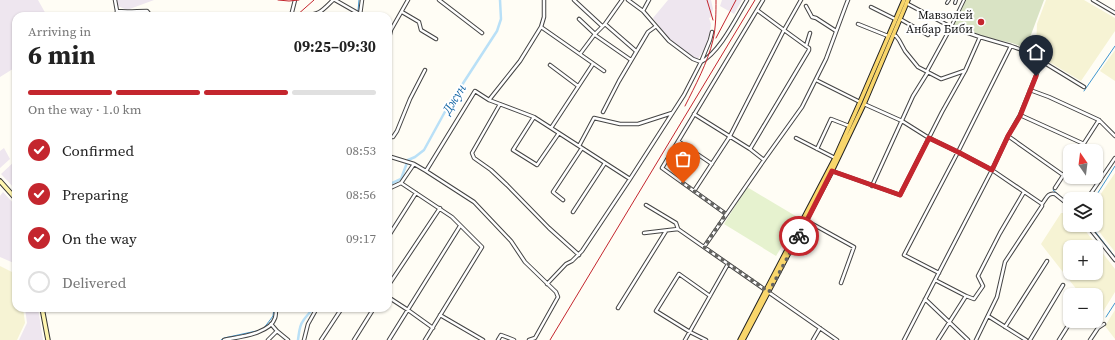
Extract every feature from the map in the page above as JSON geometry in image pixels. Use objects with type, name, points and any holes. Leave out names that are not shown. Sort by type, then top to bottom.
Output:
[{"type":"main road","points":[[768,291],[862,103],[888,36],[905,1]]},
{"type":"main road","points":[[742,340],[807,221],[832,171],[892,35],[897,19]]},
{"type":"main road","points":[[0,181],[12,194]]},
{"type":"main road","points":[[43,312],[48,340]]},
{"type":"street","points":[[115,0],[117,11],[148,12]]},
{"type":"street","points":[[291,12],[295,0]]},
{"type":"street","points":[[320,12],[334,0],[356,12]]},
{"type":"street","points":[[361,12],[362,0]]},
{"type":"street","points":[[392,27],[408,0]]},
{"type":"street","points":[[439,0],[482,33]]},
{"type":"street","points":[[489,100],[520,61],[540,27],[544,17],[544,0]]},
{"type":"street","points":[[574,0],[636,51]]},
{"type":"street","points":[[580,54],[622,0]]},
{"type":"street","points":[[628,0],[643,11],[655,27],[669,41],[693,59],[701,62]]},
{"type":"street","points":[[643,11],[649,0]]},
{"type":"street","points":[[701,62],[708,58],[719,46],[747,0]]},
{"type":"street","points":[[726,214],[662,168],[763,0]]},
{"type":"street","points":[[694,191],[730,136],[800,0]]},
{"type":"street","points":[[704,247],[802,108],[826,59],[848,0]]},
{"type":"street","points":[[872,186],[913,96],[928,72],[964,0]]},
{"type":"street","points":[[1093,0],[1115,13]]},
{"type":"street","points":[[905,1],[951,27],[1025,51],[1084,88]]},
{"type":"street","points":[[806,6],[812,17],[836,31]]},
{"type":"street","points":[[871,7],[928,35]]},
{"type":"street","points":[[750,149],[809,52],[809,48],[757,10]]},
{"type":"street","points":[[402,12],[419,22],[421,30],[436,39]]},
{"type":"street","points":[[579,19],[595,34],[631,60]]},
{"type":"street","points":[[858,24],[888,36]]},
{"type":"street","points":[[540,27],[604,71]]},
{"type":"street","points":[[603,112],[636,51],[648,32],[655,27]]},
{"type":"street","points":[[547,284],[566,264],[572,261],[582,251],[630,179],[684,95],[701,62],[712,32]]},
{"type":"street","points":[[806,46],[810,33]]},
{"type":"street","points":[[892,35],[896,36],[905,51],[918,67],[941,79],[965,71]]},
{"type":"street","points":[[832,171],[900,195],[942,112],[965,71],[980,37]]},
{"type":"street","points":[[939,273],[904,255],[1011,46]]},
{"type":"street","points":[[904,340],[1008,136],[1020,116],[1042,61]]},
{"type":"street","points":[[551,128],[593,64]]},
{"type":"street","points":[[550,65],[578,86]]},
{"type":"street","points":[[392,137],[425,70]]},
{"type":"street","points":[[816,80],[902,121],[929,138],[992,170],[1042,204]]},
{"type":"street","points":[[1030,90],[1099,120],[1115,136]]},
{"type":"street","points":[[426,171],[475,91],[489,100],[534,117],[630,179]]},
{"type":"street","points":[[500,104],[472,153],[474,158],[491,170],[549,228],[579,254]]},
{"type":"street","points":[[563,200],[553,192],[581,147],[594,118],[620,124],[638,124],[672,113]]},
{"type":"street","points":[[694,114],[750,149],[764,160]]},
{"type":"street","points":[[1020,116],[1084,144],[1099,120]]},
{"type":"street","points":[[534,117],[513,150],[519,154],[537,165],[559,133]]},
{"type":"street","points":[[817,149],[831,119],[850,126]]},
{"type":"street","points":[[1008,136],[1063,175],[1054,188]]},
{"type":"street","points":[[796,138],[835,158]]},
{"type":"street","points":[[678,141],[712,164]]},
{"type":"street","points":[[392,157],[414,164],[474,202],[511,241],[525,262],[556,292],[558,297],[535,338],[529,340]]},
{"type":"street","points":[[1092,192],[1115,158]]},
{"type":"street","points":[[573,212],[605,163]]},
{"type":"street","points":[[392,187],[401,183],[414,164]]},
{"type":"street","points":[[401,183],[452,217],[482,247],[426,340]]},
{"type":"street","points":[[392,231],[416,192]]},
{"type":"street","points":[[935,280],[974,299],[983,286],[978,276],[1000,232],[1024,192]]},
{"type":"street","points":[[976,340],[997,297],[1005,262],[1050,194],[1055,194],[1063,200]]},
{"type":"street","points":[[646,205],[676,222],[678,229],[837,340]]},
{"type":"street","points":[[392,280],[440,208]]},
{"type":"street","points":[[807,221],[854,247],[840,283]]},
{"type":"street","points":[[389,340],[460,226]]},
{"type":"street","points":[[644,233],[678,229]]},
{"type":"street","points":[[618,308],[666,231]]},
{"type":"street","points":[[1093,232],[1115,260]]},
{"type":"street","points":[[1005,327],[1047,261]]},
{"type":"street","points":[[685,340],[728,264]]},
{"type":"street","points":[[706,340],[656,311],[679,274],[710,296]]},
{"type":"street","points":[[1030,340],[1062,285]]},
{"type":"street","points":[[938,340],[966,296]]},
{"type":"street","points":[[925,299],[968,340]]},
{"type":"street","points":[[392,300],[433,328]]},
{"type":"street","points":[[224,340],[256,333],[267,328],[274,319],[275,312]]},
{"type":"street","points":[[304,340],[308,324],[315,312]]},
{"type":"street","points":[[321,340],[339,312]]},
{"type":"street","points":[[354,340],[372,312]]},
{"type":"street","points":[[440,315],[483,340]]},
{"type":"street","points":[[988,316],[1026,340]]},
{"type":"street","points":[[271,324],[288,340]]},
{"type":"street","points":[[1090,340],[1098,328],[1104,324]]},
{"type":"street","points":[[813,340],[820,328]]},
{"type":"street","points":[[1059,340],[1067,328]]},
{"type":"street","points":[[268,340],[277,331]]},
{"type":"street","points":[[498,340],[501,335],[514,340]]},
{"type":"shaded area","points":[[0,0],[38,0],[45,12],[12,12],[12,70],[0,77]]},
{"type":"shaded area","points":[[116,0],[154,0],[127,10],[116,5]]},
{"type":"shaded area","points":[[668,0],[711,0],[713,9],[711,17],[709,18],[711,24],[710,32],[705,49],[697,60],[668,38],[653,18]]},
{"type":"shaded area","points":[[722,0],[742,0],[734,14],[720,6]]},
{"type":"shaded area","points":[[1046,0],[1084,0],[1115,18],[1115,31],[1081,81],[1039,56],[1041,52],[1036,47],[1037,24]]},
{"type":"shaded area","points":[[1115,50],[1115,81],[1100,71]]},
{"type":"shaded area","points":[[4,148],[10,159],[0,168],[0,151]]},
{"type":"shaded area","points":[[12,164],[12,186],[1,174]]},
{"type":"shaded area","points":[[1115,173],[1115,252],[1099,232],[1103,232],[1102,192]]},
{"type":"shaded area","points":[[3,192],[12,202],[12,262],[0,257],[0,196]]},
{"type":"shaded area","points":[[1061,213],[1063,213],[1063,232],[1086,232],[1093,240],[1063,240],[1063,272],[1041,244]]},
{"type":"shaded area","points":[[1103,253],[1115,269],[1115,292],[1103,312],[1103,288],[1076,288],[1069,280],[1103,280]]},
{"type":"shaded area","points":[[0,266],[12,272],[12,312],[24,312],[25,323],[17,340],[0,340]]},
{"type":"shaded area","points":[[1115,310],[1115,339],[1105,326]]},
{"type":"shaded area","points":[[26,312],[39,312],[43,340],[19,340],[27,323]]},
{"type":"green space","points":[[963,0],[1044,0],[1026,48],[1012,43],[980,36],[951,26]]},
{"type":"green space","points":[[747,187],[799,218],[776,256],[724,224]]},
{"type":"waterway","points":[[358,11],[359,0]]},
{"type":"waterway","name":"Джун","points":[[392,183],[401,179],[408,160],[424,150],[447,108],[497,31],[501,19],[500,0]]},
{"type":"waterway","points":[[1084,91],[1115,46]]},
{"type":"waterway","points":[[1098,192],[1115,166]]},
{"type":"waterway","points":[[1053,190],[1063,199]]},
{"type":"waterway","points":[[1095,232],[1115,257]]},
{"type":"waterway","points":[[1106,317],[1115,303]]},
{"type":"waterway","points":[[264,328],[273,316],[274,312]]},
{"type":"waterway","name":"Джун","points":[[298,340],[299,330],[310,312]]},
{"type":"waterway","points":[[221,340],[224,338],[261,330]]},
{"type":"railway","points":[[278,0],[299,0]]},
{"type":"railway","points":[[300,12],[314,0]]},
{"type":"railway","points":[[707,0],[713,20]]},
{"type":"railway","points":[[685,106],[701,74],[711,48],[715,30],[716,0]]},
{"type":"railway","points":[[716,38],[736,0]]},
{"type":"railway","points":[[550,340],[755,0]]},
{"type":"way so far","points":[[683,183],[726,214],[704,247],[769,292],[799,236]]},
{"type":"place","name":"Мавзолей Анбар Биби","points":[[981,22]]},
{"type":"route","points":[[799,236],[832,171],[900,195],[929,138],[992,170],[1008,136],[1020,116],[1036,76]]}]
